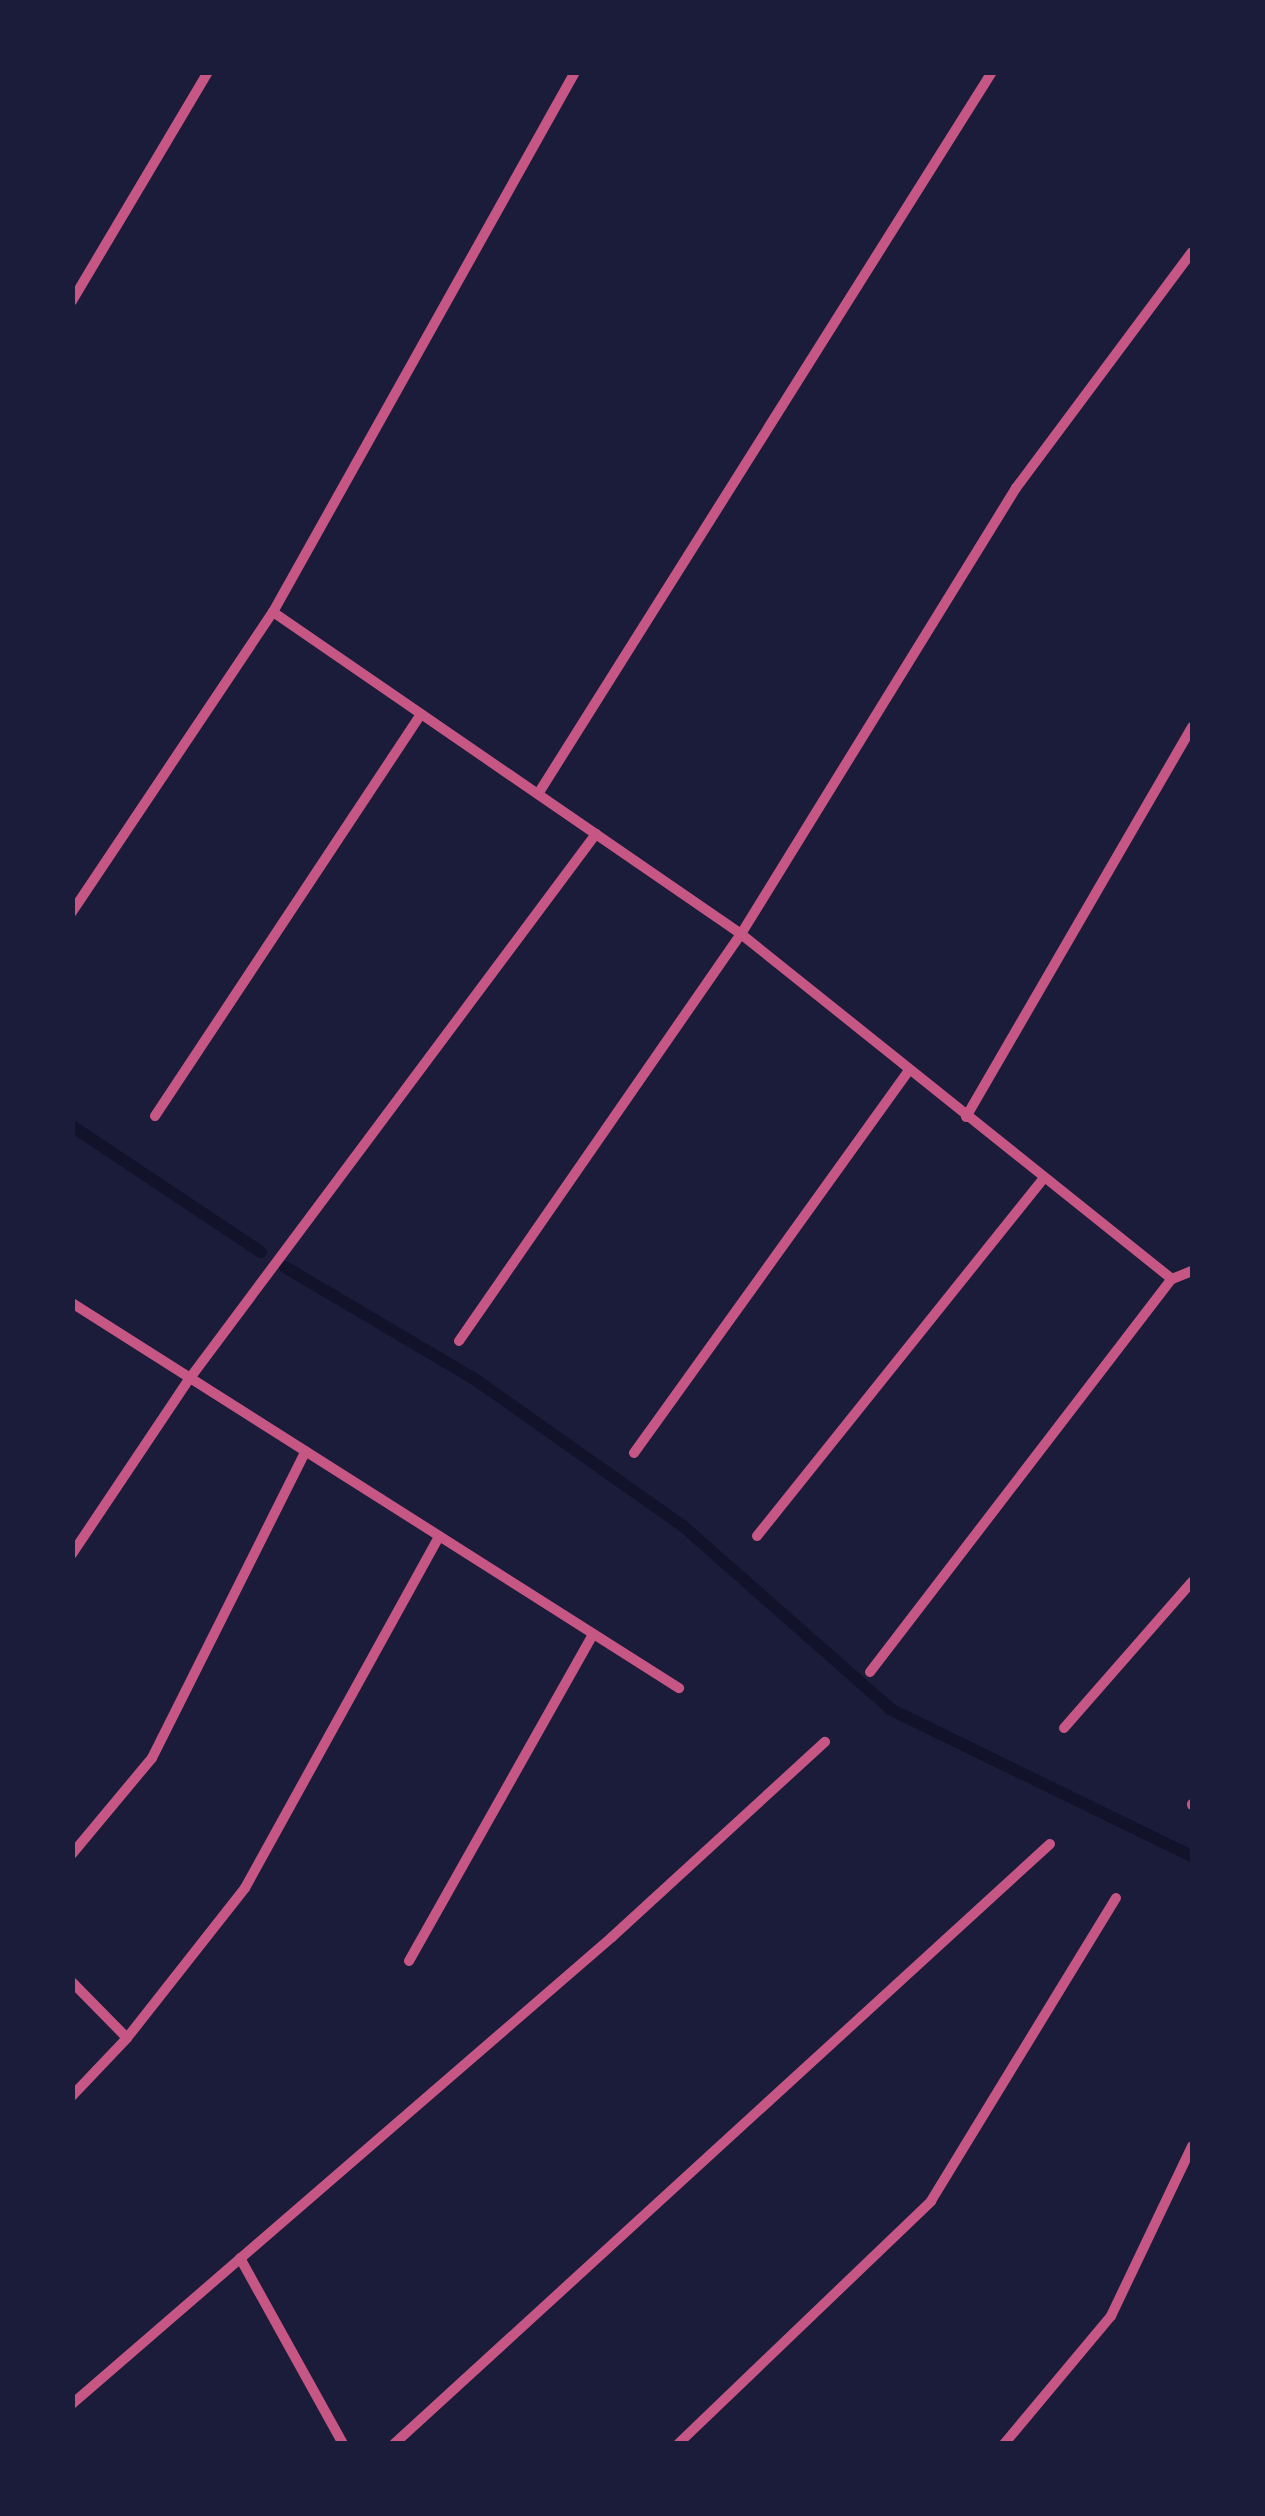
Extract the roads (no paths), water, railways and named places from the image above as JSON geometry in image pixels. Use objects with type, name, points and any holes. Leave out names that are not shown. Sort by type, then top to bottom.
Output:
[{"type":"street","points":[[72,302],[208,72]]},
{"type":"street","points":[[72,912],[272,612],[575,72]]},
{"type":"street","points":[[538,794],[992,72]]},
{"type":"street","points":[[459,1341],[741,934],[1016,488],[1192,252]]},
{"type":"street","points":[[272,612],[741,934],[966,1118],[1172,1279]]},
{"type":"street","points":[[155,1116],[421,714]]},
{"type":"street","points":[[966,1118],[1192,727]]},
{"type":"street","points":[[72,1554],[190,1378],[596,834]]},
{"type":"street","points":[[634,1453],[909,1070]]},
{"type":"street","points":[[758,1536],[1044,1178]]},
{"type":"street","points":[[870,1672],[1172,1279],[1192,1271]]},
{"type":"street","points":[[72,1303],[679,1688]]},
{"type":"street","points":[[72,1854],[152,1758],[306,1451]]},
{"type":"street","points":[[72,2096],[128,2038],[264,1857],[439,1536]]},
{"type":"street","points":[[1064,1728],[1192,1582]]},
{"type":"street","points":[[409,1961],[594,1634]]},
{"type":"street","points":[[72,2404],[612,1937],[825,1742]]},
{"type":"street","points":[[394,2444],[1050,1844]]},
{"type":"street","points":[[678,2444],[931,2201],[1116,1898]]},
{"type":"street","points":[[72,1982],[128,2038]]},
{"type":"street","points":[[1004,2444],[1111,2316],[1192,2146]]},
{"type":"street","points":[[240,2258],[343,2444]]},
{"type":"waterway","points":[[72,1126],[261,1252]]},
{"type":"waterway","points":[[285,1267],[476,1380],[683,1526],[892,1710],[1192,1856]]}]
